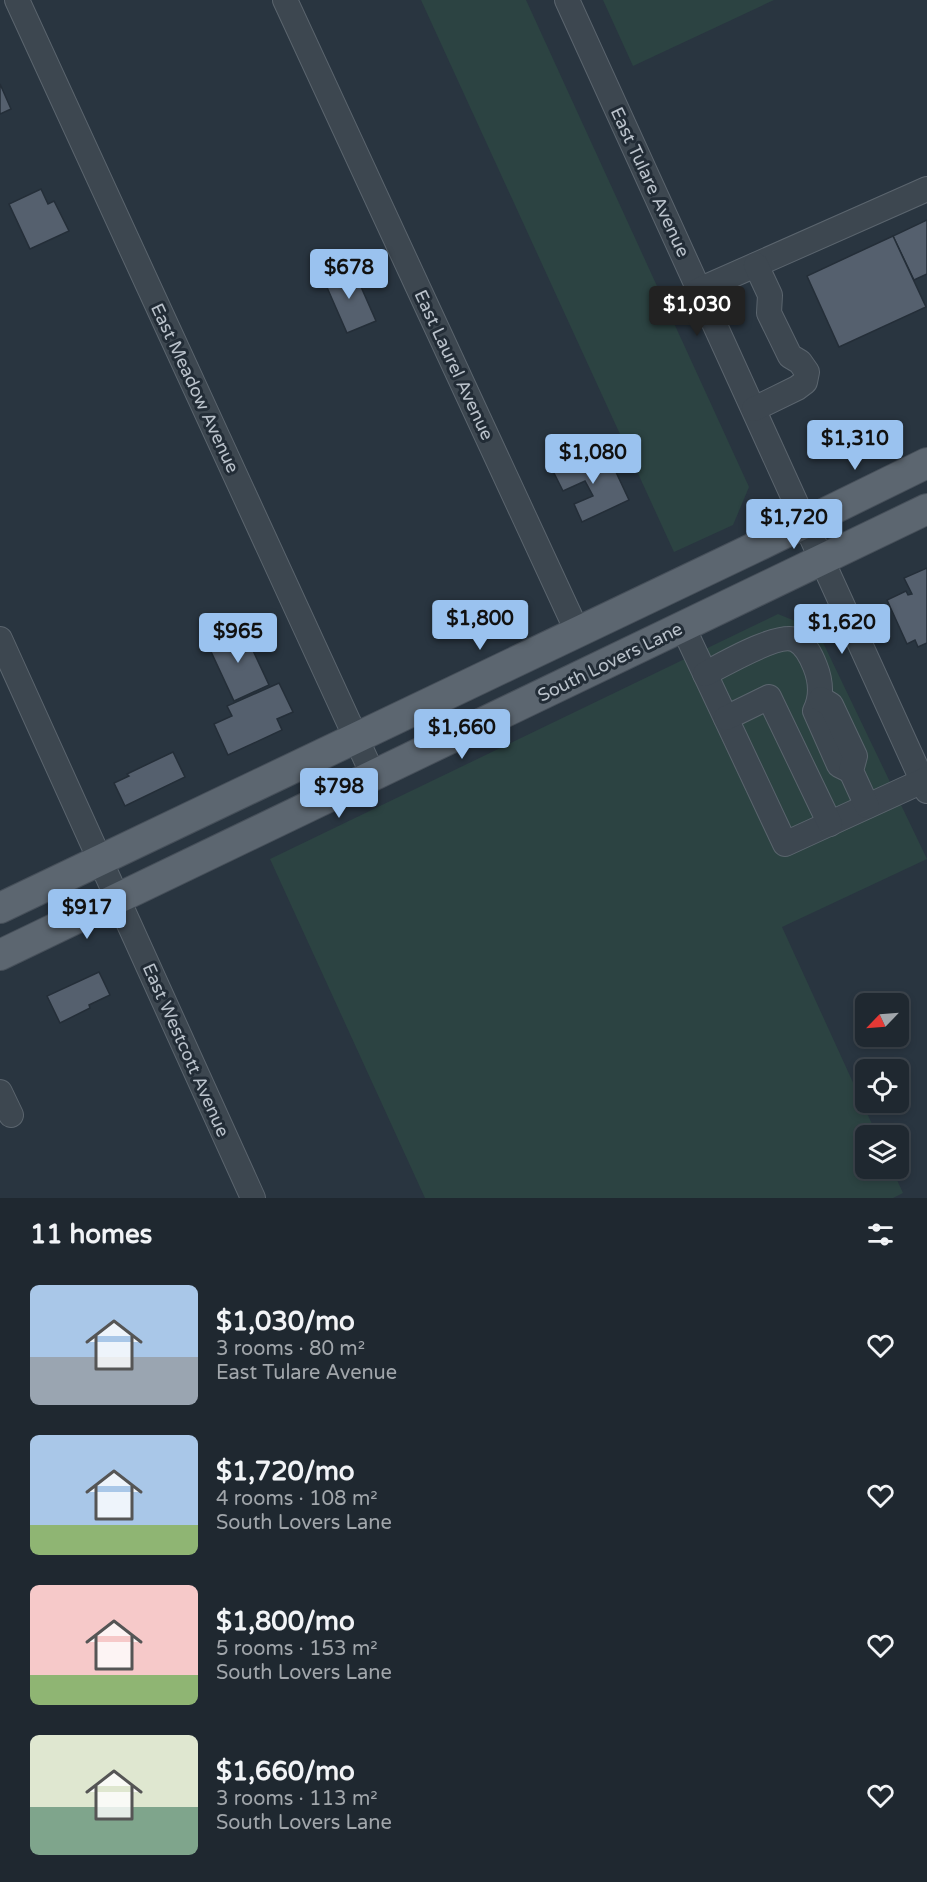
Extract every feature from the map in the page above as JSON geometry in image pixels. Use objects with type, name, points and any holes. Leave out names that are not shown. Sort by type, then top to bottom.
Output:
[{"type":"main road","points":[[0,908],[927,463]]},
{"type":"main road","name":"South Lovers Lane","points":[[0,955],[927,509]]},
{"type":"street","name":"East Meadow Avenue","points":[[17,0],[373,776]]},
{"type":"street","name":"East Laurel Avenue","points":[[285,0],[577,631]]},
{"type":"street","name":"East Tulare Avenue","points":[[567,0],[926,784]]},
{"type":"street","points":[[699,290],[927,189]]},
{"type":"street","points":[[754,409],[797,388],[805,382],[807,372],[800,362],[790,356],[769,313],[770,295],[756,265]]},
{"type":"street","points":[[683,627],[785,844],[867,806],[926,784]]},
{"type":"street","name":"East Westcott Avenue","points":[[0,639],[253,1198]]},
{"type":"street","points":[[705,674],[779,639],[795,639],[809,651],[818,672],[821,699],[831,705],[855,756],[851,771],[867,806]]},
{"type":"street","points":[[726,718],[769,697],[830,824]]},
{"type":"street","points":[[0,1092],[11,1115]]},
{"type":"green space","points":[[421,0],[526,0],[749,487],[733,525],[674,552]]},
{"type":"green space","points":[[603,0],[774,0],[633,66]]},
{"type":"green space","points":[[778,614],[817,630],[927,859],[782,927],[855,1087],[855,1113],[867,1113],[872,1125],[855,1125],[855,1179],[897,1179],[903,1193],[893,1198],[425,1198],[270,859]]},
{"type":"building","points":[[0,84],[11,109],[0,114]]},
{"type":"building","points":[[41,189],[48,204],[54,201],[69,231],[30,249],[9,204]]},
{"type":"building","points":[[927,220],[927,274],[914,280],[893,236]]},
{"type":"building","points":[[893,236],[926,307],[839,347],[807,276]]},
{"type":"building","points":[[343,267],[350,283],[358,280],[376,321],[347,333],[322,276]]},
{"type":"building","points":[[608,455],[629,500],[582,522],[574,504],[593,496],[585,481],[563,491],[552,469],[579,456],[583,467]]},
{"type":"building","points":[[927,568],[927,643],[918,647],[915,640],[907,644],[887,600],[906,591],[908,595],[912,594],[904,578]]},
{"type":"building","points":[[242,627],[269,685],[234,701],[207,643]]},
{"type":"building","points":[[279,683],[293,712],[277,719],[282,730],[228,755],[214,724],[232,716],[227,706]]},
{"type":"building","points":[[173,752],[185,777],[125,806],[114,783],[129,776],[127,774]]},
{"type":"building","points":[[99,972],[110,995],[60,1023],[47,996]]}]
